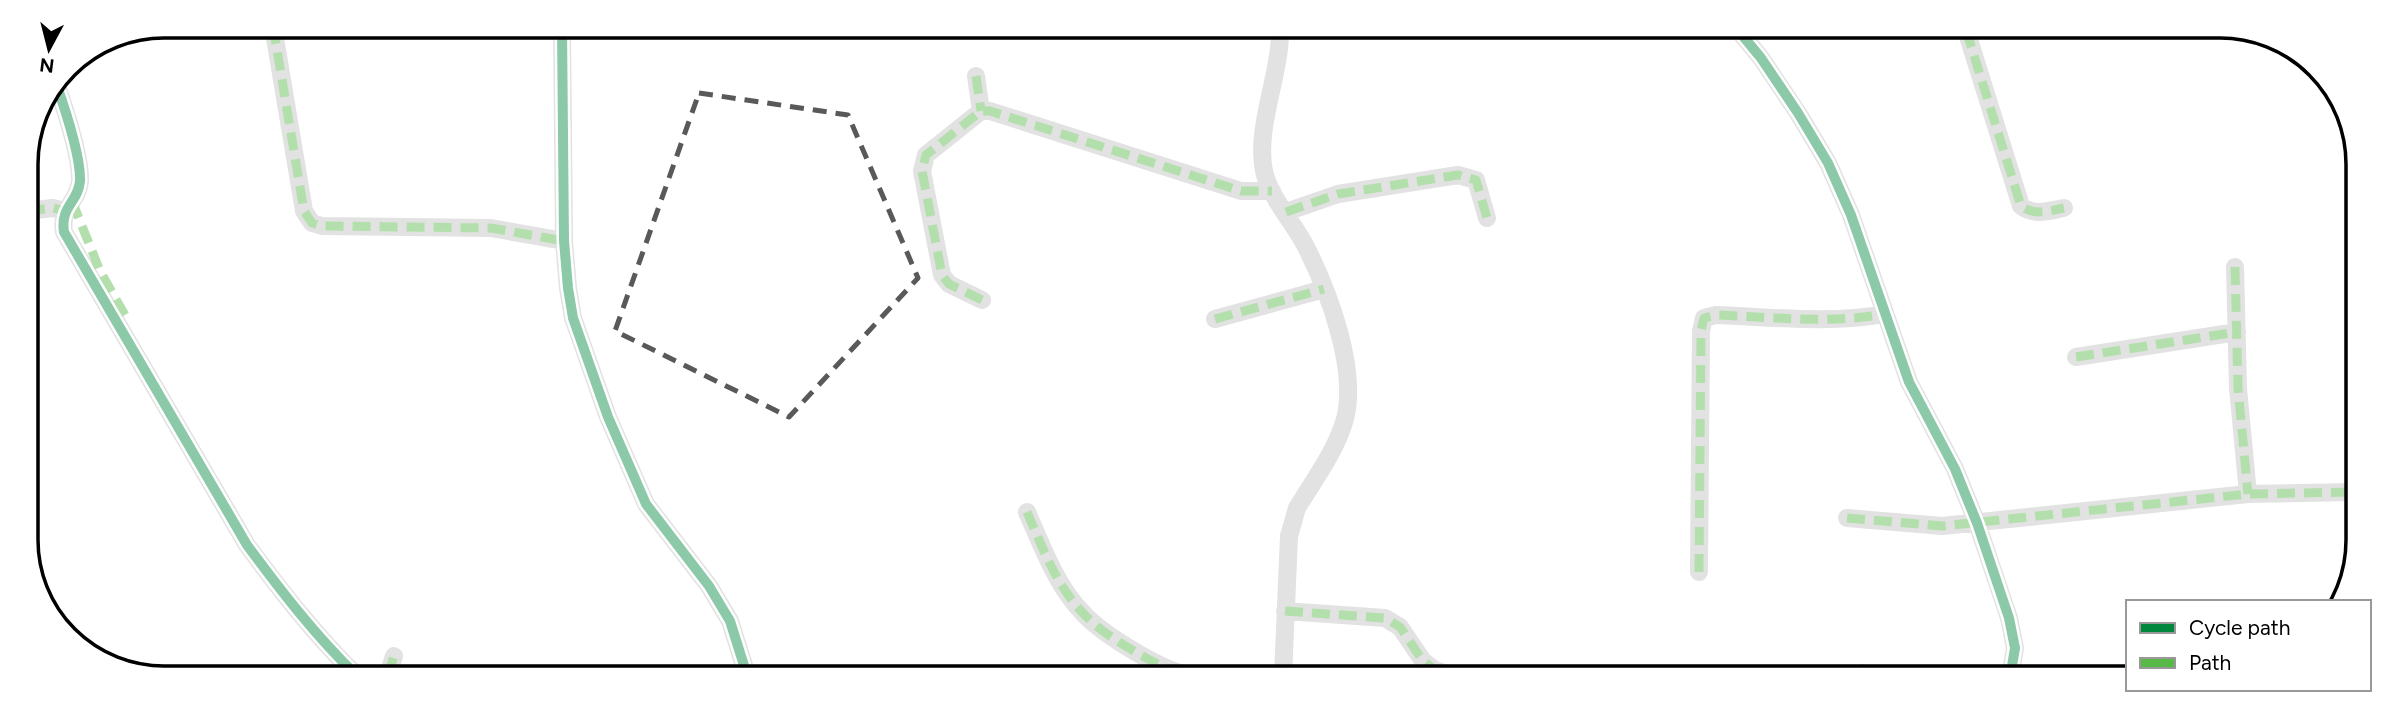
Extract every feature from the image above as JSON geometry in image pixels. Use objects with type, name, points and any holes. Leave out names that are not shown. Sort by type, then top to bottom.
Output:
[{"type":"street","points":[[1280,38],[1262,145],[1265,175],[1316,266],[1337,328],[1345,364],[1347,404],[1339,435],[1297,508],[1289,536],[1283,666]]},
{"type":"street","points":[[1746,38],[1828,163],[1851,215],[1909,382],[1955,469],[1977,523],[2008,618],[2015,648],[2012,666]]},
{"type":"street","points":[[1969,38],[2021,206],[2029,212],[2038,213],[2064,208]]},
{"type":"street","points":[[275,39],[304,211],[312,222],[322,226],[491,228],[564,241]]},
{"type":"street","points":[[562,39],[564,241],[573,318],[608,417],[646,504],[709,586],[730,621],[744,666]]},
{"type":"street","points":[[976,76],[981,111]]},
{"type":"street","points":[[60,94],[79,172],[77,191],[62,220],[68,241],[247,545],[282,593],[347,666]]},
{"type":"street","points":[[982,300],[949,284],[942,275],[922,171],[926,155],[981,111],[989,111],[1241,191],[1272,191]]},
{"type":"street","points":[[1286,212],[1338,194],[1458,175],[1476,180],[1486,218]]},
{"type":"street","points":[[39,210],[53,208],[65,211]]},
{"type":"street","points":[[2235,267],[2238,388],[2248,494]]},
{"type":"street","points":[[1215,319],[1324,289]]},
{"type":"street","points":[[1699,572],[1701,331],[1704,318],[1716,315],[1828,320],[1885,314]]},
{"type":"street","points":[[2076,357],[2237,332]]},
{"type":"street","points":[[1847,518],[1942,526],[2248,494],[2346,492]]},
{"type":"street","points":[[1027,512],[1054,571],[1082,612],[1123,645],[1160,666]]},
{"type":"street","points":[[1285,611],[1385,618],[1400,627],[1423,661],[1430,666]]},
{"type":"street","points":[[391,666],[394,656]]},
{"type":"highlighted area","points":[[699,93],[848,115],[918,278],[789,417],[615,331]]},
{"type":"marked path","points":[[1969,38],[2021,206],[2037,212],[2064,208]]},
{"type":"marked path","points":[[275,39],[304,211],[312,223],[322,226],[491,228],[564,241]]},
{"type":"marked path","points":[[976,76],[981,111]]},
{"type":"marked path","points":[[982,300],[949,284],[942,275],[922,171],[926,155],[981,111],[990,111],[1241,191],[1272,191]]},
{"type":"marked path","points":[[1286,212],[1338,194],[1458,175],[1476,180],[1487,218]]},
{"type":"marked path","points":[[72,201],[100,271],[126,317]]},
{"type":"marked path","points":[[39,210],[53,208],[65,211]]},
{"type":"marked path","points":[[2235,267],[2238,388],[2248,494]]},
{"type":"marked path","points":[[1215,319],[1324,289]]},
{"type":"marked path","points":[[1699,572],[1701,331],[1704,318],[1716,315],[1843,319],[1885,314]]},
{"type":"marked path","points":[[2076,357],[2237,332]]},
{"type":"marked path","points":[[1847,518],[1942,526],[2248,494],[2346,492]]},
{"type":"marked path","points":[[1027,512],[1057,577],[1073,601],[1109,635],[1162,666]]},
{"type":"marked path","points":[[1285,611],[1385,618],[1400,627],[1423,661],[1430,666]]},
{"type":"marked path","points":[[391,666],[394,656]]},
{"type":"cycle path","points":[[1745,38],[1798,113],[1828,163],[1851,215],[1909,382],[1955,469],[1977,523],[2009,618],[2015,648],[2012,666]]},
{"type":"cycle path","points":[[562,39],[564,241],[573,318],[608,417],[646,504],[709,586],[730,621],[744,666]]},
{"type":"cycle path","points":[[60,95],[80,171],[79,188],[67,210],[63,223],[64,232],[247,545],[299,612],[347,666]]}]
